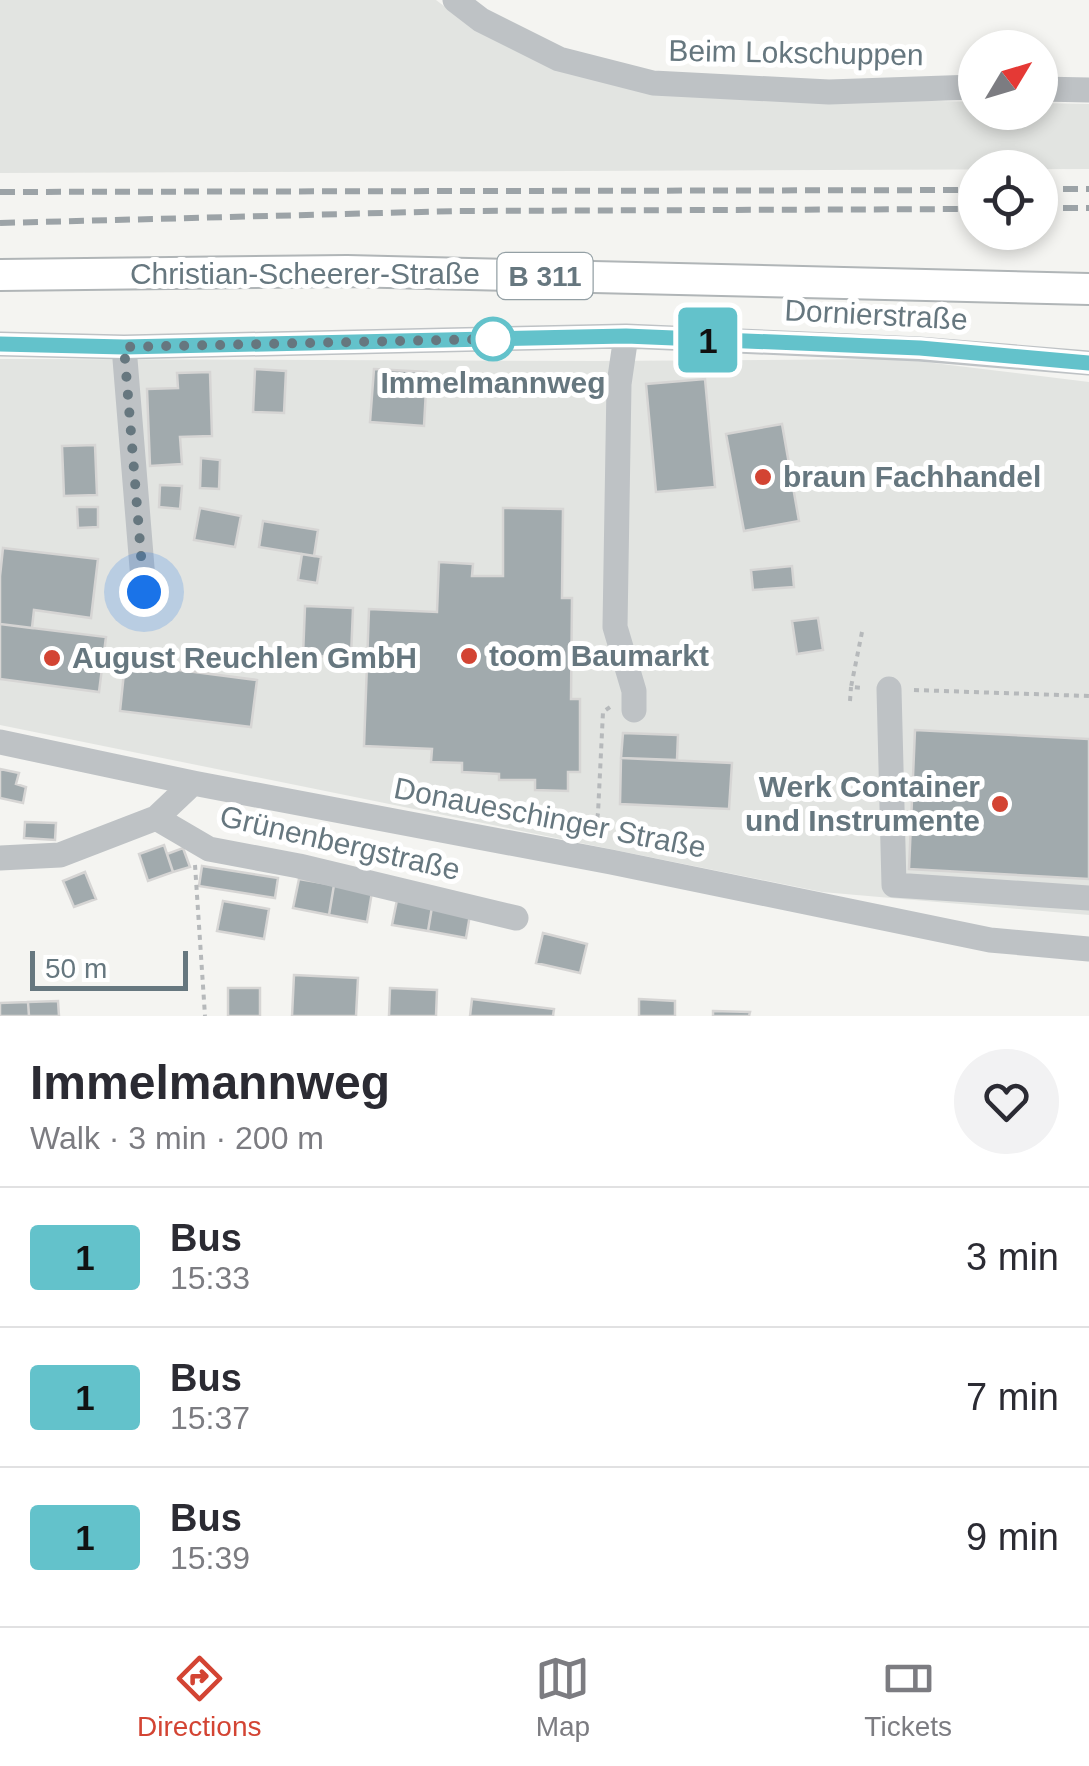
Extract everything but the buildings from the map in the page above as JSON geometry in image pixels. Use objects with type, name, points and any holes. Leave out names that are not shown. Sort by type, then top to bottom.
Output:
[{"type":"main road","name":"Christian-Scheerer-Straße","points":[[0,275],[347,271],[1089,289]]},
{"type":"street","name":"Beim Lokschuppen","points":[[455,0],[481,20],[560,59],[654,83],[829,92],[958,88]]},
{"type":"street","points":[[1058,89],[1089,90]]},
{"type":"street","points":[[626,336],[619,384],[614,627],[634,700]]},
{"type":"street","name":"Dornierstraße","points":[[0,344],[124,347],[626,336],[920,348],[1089,363]]},
{"type":"street","points":[[124,347],[144,592]]},
{"type":"street","points":[[889,689],[894,885],[1089,898]]},
{"type":"street","name":"Donaueschinger Straße","points":[[0,742],[990,940],[1089,949]]},
{"type":"street","name":"Grünenbergstraße","points":[[0,858],[60,856],[156,818],[194,783]]},
{"type":"street","name":"Grünenbergstraße","points":[[156,818],[209,850],[298,866],[516,918]]},
{"type":"path","points":[[850,701],[862,632]]},
{"type":"path","points":[[850,687],[1089,696]]},
{"type":"path","points":[[598,813],[603,712],[634,700]]},
{"type":"path","points":[[193,840],[205,1016]]},
{"type":"shaded area","points":[[0,0],[436,0],[473,28],[652,93],[958,102],[958,130],[1058,130],[1058,103],[1089,104],[1089,169],[1058,169],[1058,150],[958,150],[958,169],[0,173]]},
{"type":"shaded area","points":[[0,359],[900,359],[1089,382],[1089,915],[822,892],[0,725]]},
{"type":"railway","points":[[1058,189],[1089,189]]},
{"type":"railway","points":[[0,192],[958,190]]},
{"type":"railway","points":[[1058,208],[1089,208]]},
{"type":"railway","points":[[0,223],[458,211],[958,209]]},
{"type":"bus line","name":"1","points":[[0,344],[124,347],[626,336],[920,348],[1089,363]]},
{"type":"place","name":"Immelmannweg","points":[[493,339]]},
{"type":"place","name":"braun Fachhandel","points":[[763,477]]},
{"type":"place","name":"toom Baumarkt","points":[[469,656]]},
{"type":"place","name":"August Reuchlen GmbH","points":[[52,658]]},
{"type":"place","name":"Werk Container und Instrumente","points":[[1000,804]]},
{"type":"route","points":[[144,592],[124,347],[493,339]]}]
